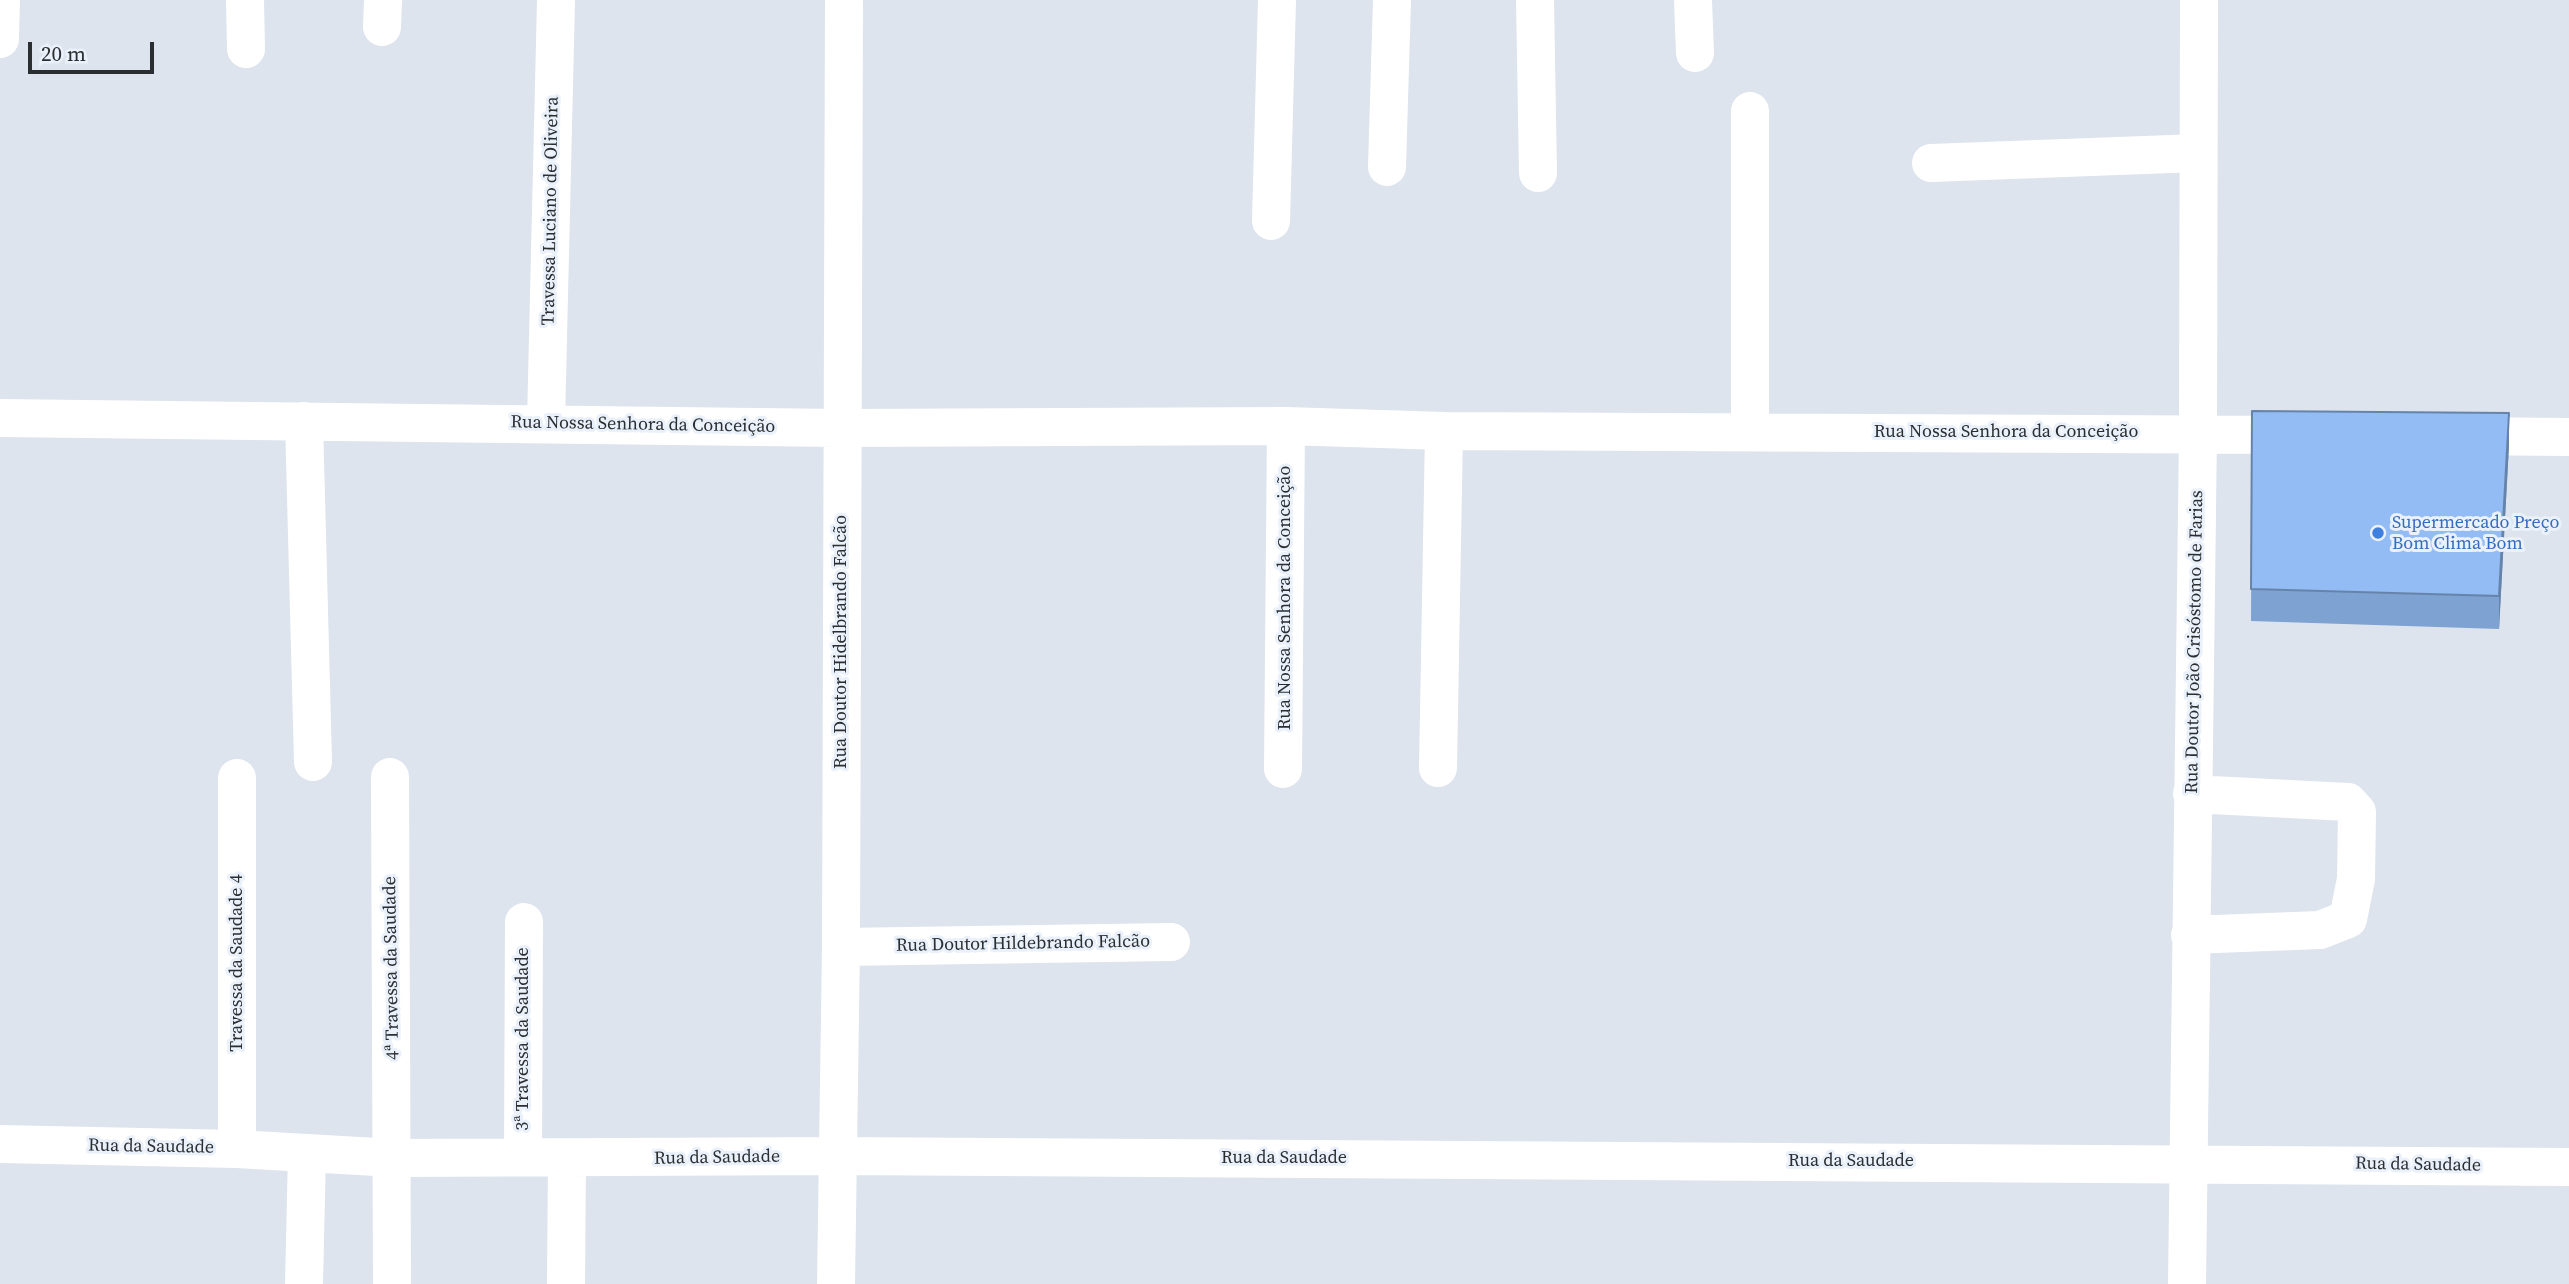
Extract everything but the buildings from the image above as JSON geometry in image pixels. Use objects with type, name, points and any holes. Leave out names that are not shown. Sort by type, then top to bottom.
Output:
[{"type":"street","points":[[0,39],[1,0]]},
{"type":"street","points":[[245,0],[246,49]]},
{"type":"street","name":"Travessa Luciano de Oliveira","points":[[546,422],[556,0]]},
{"type":"street","name":"Rua Doutor Hidelbrando Falcão","points":[[836,1284],[838,1156],[858,946],[842,428],[844,0]]},
{"type":"street","points":[[1270,221],[1277,0]]},
{"type":"street","points":[[1387,167],[1392,0]]},
{"type":"street","points":[[1535,0],[1538,173]]},
{"type":"street","points":[[1693,0],[1695,53]]},
{"type":"street","name":"Rua Doutor João Crisóstomo de Farias","points":[[2187,1284],[2186,1162],[2198,434],[2199,0]]},
{"type":"street","points":[[1750,111],[1750,431]]},
{"type":"street","points":[[1931,163],[2198,153]]},
{"type":"street","name":"Rua Nossa Senhora da Conceição","points":[[0,418],[546,422],[842,428],[1286,426],[1444,431],[2335,435]]},
{"type":"street","points":[[304,421],[313,762]]},
{"type":"street","name":"Rua Nossa Senhora da Conceição","points":[[1283,769],[1286,426]]},
{"type":"street","points":[[1438,768],[1444,431]]},
{"type":"street","points":[[2418,436],[2569,437]]},
{"type":"street","name":"4ª Travessa da Saudade","points":[[390,777],[394,1158],[392,1284]]},
{"type":"street","name":"Travessa da Saudade 4","points":[[237,778],[237,1149]]},
{"type":"street","points":[[2190,935],[2320,930],[2348,919],[2356,879],[2357,812],[2348,802],[2192,794]]},
{"type":"street","name":"3ª Travessa da Saudade","points":[[523,1156],[524,922]]},
{"type":"street","name":"Rua Doutor Hildebrando Falcão","points":[[858,946],[1171,942]]},
{"type":"street","name":"Rua da Saudade","points":[[0,1144],[237,1149],[394,1158],[838,1156],[2186,1162],[2569,1167]]},
{"type":"street","points":[[304,1284],[307,1153]]},
{"type":"street","points":[[566,1284],[567,1159]]},
{"type":"place","name":"Supermercado Preço Bom Clima Bom","points":[[2378,533]]}]
